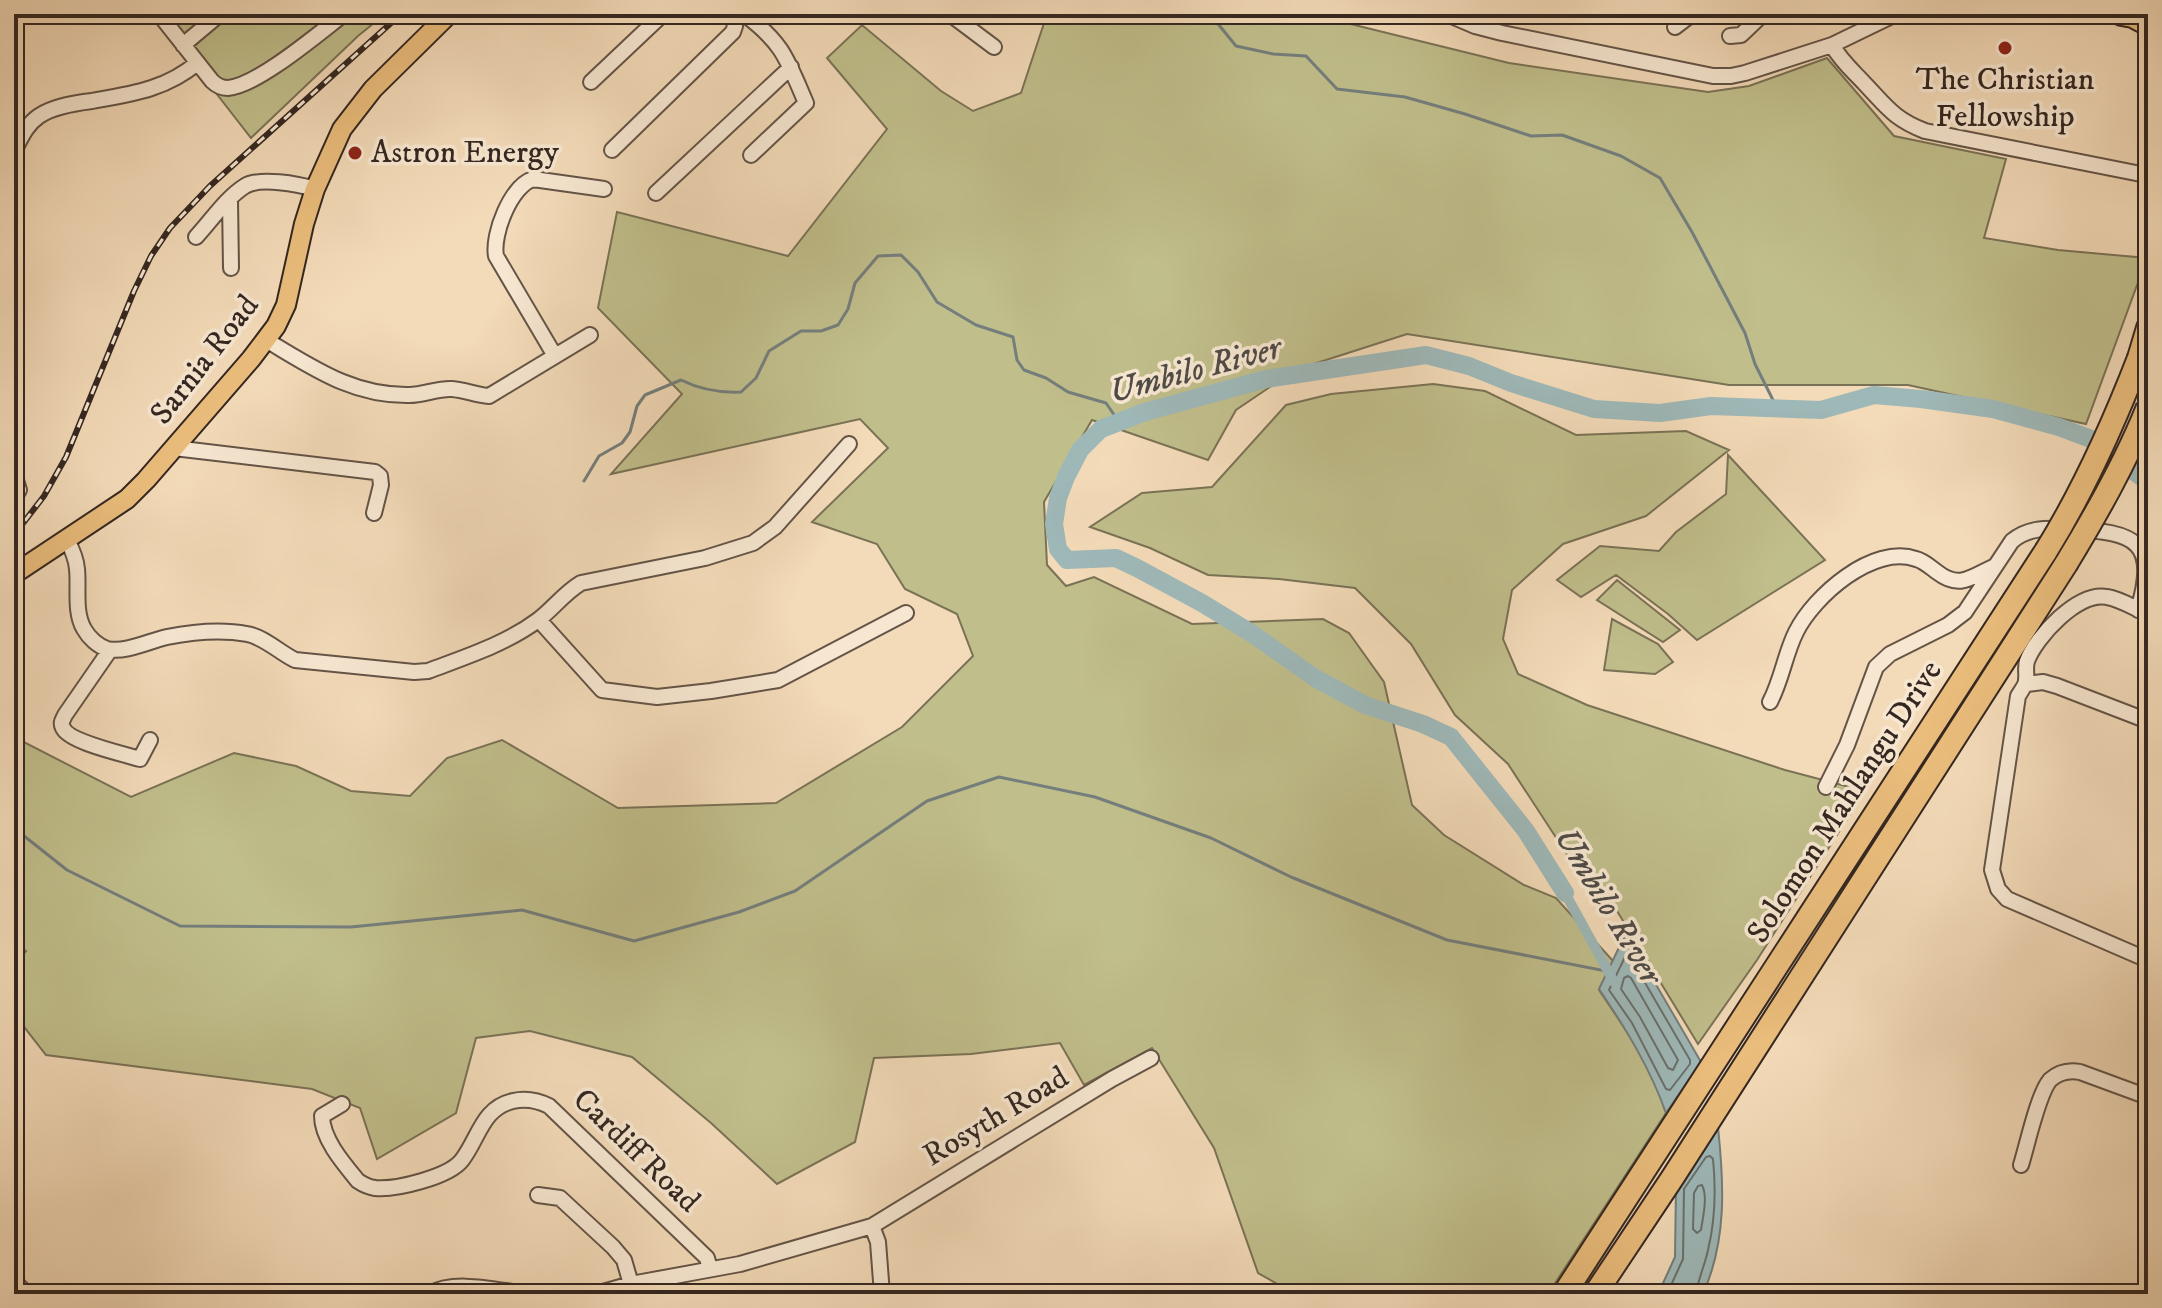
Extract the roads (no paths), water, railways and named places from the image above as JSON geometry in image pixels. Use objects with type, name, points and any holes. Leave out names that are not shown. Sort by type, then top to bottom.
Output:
[{"type":"highway","points":[[2122,14],[2148,24]]},
{"type":"highway","name":"Solomon Mahlangu Drive","points":[[1564,1294],[2068,515],[2097,458],[2139,358],[2148,328]]},
{"type":"highway","name":"Solomon Mahlangu Drive","points":[[1595,1294],[2066,564],[2118,475],[2148,407]]},
{"type":"main road","name":"Sarnia Road","points":[[14,574],[127,499],[266,340],[286,305],[304,224],[332,148],[349,118],[373,89],[449,14]]},
{"type":"street","points":[[159,14],[212,81],[225,88],[247,82],[285,59],[344,14]]},
{"type":"street","points":[[183,45],[220,14]]},
{"type":"street","points":[[591,82],[663,14]]},
{"type":"street","points":[[612,150],[733,32],[732,14]]},
{"type":"street","points":[[744,14],[777,42],[806,103],[751,155]]},
{"type":"street","points":[[950,14],[994,47]]},
{"type":"street","points":[[1447,14],[1475,26],[1713,76],[1745,73],[1832,45],[1896,14]]},
{"type":"street","points":[[1675,27],[1692,14]]},
{"type":"street","points":[[1730,36],[1741,35],[1763,14]]},
{"type":"street","points":[[1832,45],[1842,61],[1894,115],[1910,126],[2146,175]]},
{"type":"street","points":[[14,151],[24,131],[40,115],[75,103],[158,87],[173,81],[197,63]]},
{"type":"street","points":[[656,193],[791,67]]},
{"type":"street","points":[[555,356],[496,256],[494,248],[498,225],[527,180],[604,189]]},
{"type":"street","points":[[196,237],[230,200],[254,182],[300,184],[315,189]]},
{"type":"street","points":[[230,200],[231,268]]},
{"type":"street","points":[[266,340],[340,382],[359,389],[406,396],[453,389],[489,396],[590,335]]},
{"type":"street","points":[[67,540],[77,567],[78,607],[84,630],[93,641],[110,650],[193,634],[245,633],[264,640],[295,660],[428,671],[512,636],[539,620],[581,583],[705,558],[753,543],[775,527],[849,444]]},
{"type":"street","points":[[174,448],[375,472],[380,476],[381,485],[374,513]]},
{"type":"street","points":[[14,474],[19,490],[14,498]]},
{"type":"street","points":[[1826,787],[1847,745],[1876,667],[1890,654],[1956,620],[1971,604],[1993,567],[2018,535],[2033,529],[2113,532],[2132,542],[2143,556],[2147,576],[2143,612],[2104,596],[2067,611],[2056,620],[2028,659],[2025,672],[2027,684]]},
{"type":"street","points":[[1770,702],[1800,625],[1829,589],[1855,571],[1888,559],[1911,557],[1924,562],[1947,580],[1957,582],[1993,567]]},
{"type":"street","points":[[539,620],[602,690],[657,697],[778,680],[906,613]]},
{"type":"street","points":[[110,650],[65,715],[63,728],[81,741],[140,759],[150,740]]},
{"type":"street","points":[[2148,721],[2057,686],[2043,682],[2027,684],[2018,696],[1992,870],[1998,889],[2007,899],[2148,960]]},
{"type":"street","name":"Rosyth Road","points":[[872,1226],[1099,1086],[1151,1058]]},
{"type":"street","points":[[2021,1165],[2046,1087],[2057,1075],[2080,1072],[2148,1097]]},
{"type":"street","name":"Cardiff Road","points":[[342,1104],[322,1116],[321,1122],[327,1135],[358,1181],[365,1186],[383,1188],[446,1172],[462,1160],[492,1111],[512,1101],[540,1101],[559,1115],[667,1218],[707,1258],[710,1269]]},
{"type":"street","points":[[538,1195],[560,1198],[613,1247],[624,1260],[631,1284]]},
{"type":"street","points":[[596,1294],[631,1284],[740,1264],[872,1226],[878,1242],[882,1294]]},
{"type":"street","points":[[14,1281],[27,1294]]},
{"type":"street","points":[[430,1294],[450,1287],[467,1287],[527,1294]]},
{"type":"water","points":[[1626,933],[1701,1062],[1666,1113],[1637,1049],[1599,989]]},
{"type":"water","points":[[1718,1127],[1722,1212],[1711,1274],[1703,1294],[1658,1294],[1675,1257],[1676,1186]]},
{"type":"waterway","points":[[1210,14],[1236,46],[1273,54],[1306,56],[1337,89],[1405,97],[1531,136],[1562,135],[1621,156],[1660,178],[1745,333],[1755,364],[1777,408]]},
{"type":"waterway","points":[[584,481],[599,456],[622,443],[630,432],[637,406],[645,395],[681,380],[710,390],[741,392],[756,378],[769,351],[801,331],[821,331],[838,325],[848,309],[855,283],[878,256],[901,255],[918,272],[937,302],[976,325],[1013,337],[1017,360],[1024,370],[1046,378],[1068,392],[1106,403],[1119,422]]},
{"type":"waterway","name":"Umbilo River","points":[[1565,893],[1526,831],[1451,737],[1423,724],[1365,705],[1315,678],[1202,603],[1116,558],[1067,560],[1058,549],[1054,524],[1058,498],[1080,450],[1101,429],[1145,412],[1266,379],[1426,355],[1469,366],[1511,383],[1594,409],[1660,413],[1711,406],[1821,410],[1874,395],[1993,409],[2091,439],[2148,482]]},
{"type":"waterway","points":[[14,828],[67,870],[180,926],[351,927],[522,910],[634,941],[739,912],[795,891],[927,801],[999,777],[1095,797],[1211,838],[1291,877],[1447,940],[1606,971]]},
{"type":"waterway","name":"Umbilo River","points":[[1565,893],[1614,982]]},
{"type":"railway","points":[[14,535],[44,496],[66,457],[134,291],[151,256],[170,228],[210,186],[401,14]]},
{"type":"place","name":"The Christian Fellowship","points":[[2005,48]]},
{"type":"place","name":"Astron Energy","points":[[355,153]]}]
